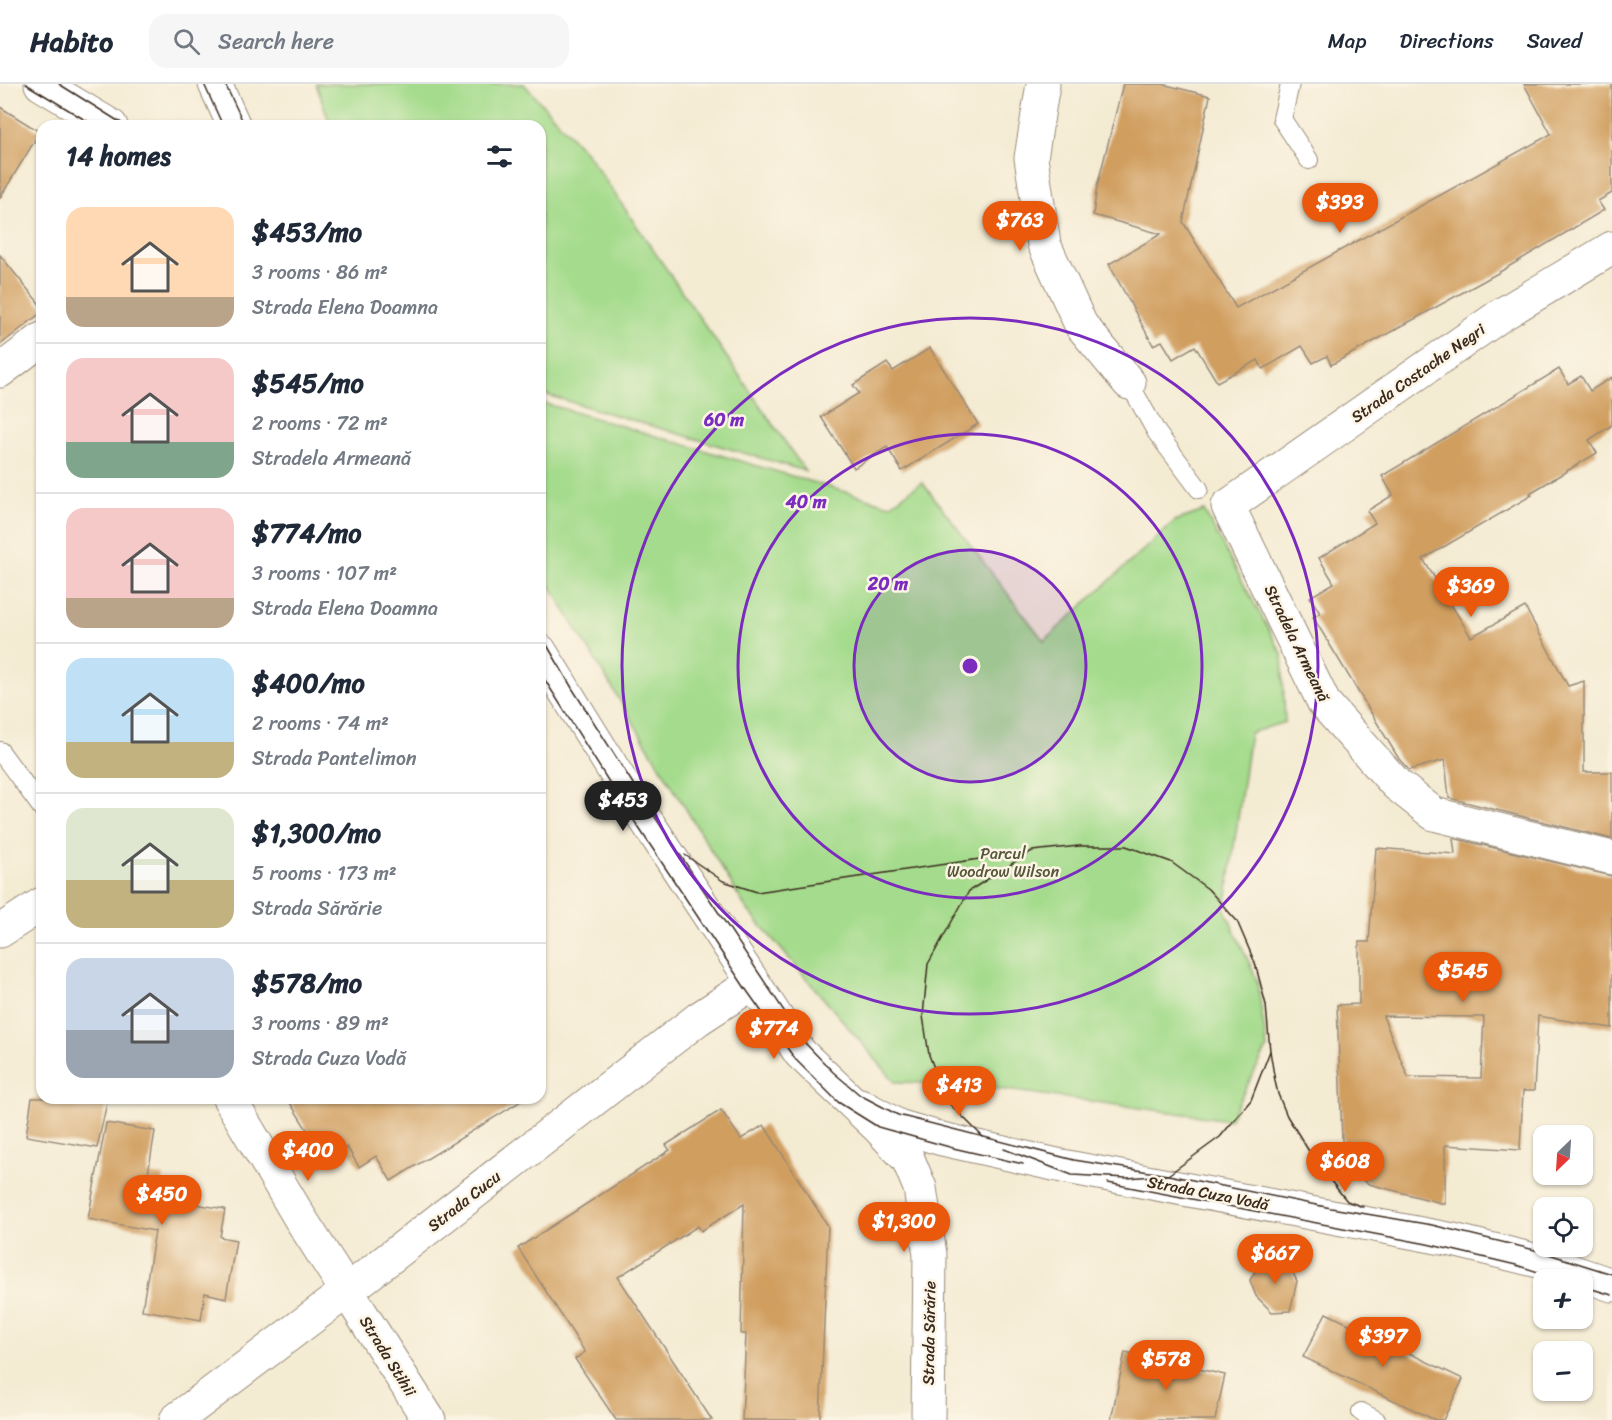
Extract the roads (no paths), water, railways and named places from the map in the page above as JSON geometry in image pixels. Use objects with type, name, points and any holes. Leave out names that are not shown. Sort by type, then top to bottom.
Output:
[{"type":"street","points":[[41,84],[101,120]]},
{"type":"street","points":[[215,84],[231,120]]},
{"type":"street","points":[[1043,84],[1031,158],[1044,244],[1081,325],[1129,383]]},
{"type":"street","name":"Strada Costache Negri","points":[[1228,506],[1501,315],[1612,248]]},
{"type":"street","points":[[0,371],[36,344]]},
{"type":"street","name":"Stradela Armeană","points":[[1228,506],[1324,703],[1396,784],[1434,814],[1612,858]]},
{"type":"street","points":[[546,661],[628,793],[800,1053],[844,1096]]},
{"type":"street","points":[[0,931],[36,908]]},
{"type":"street","name":"Strada Cucu","points":[[176,1420],[347,1291],[698,1019],[753,983]]},
{"type":"street","name":"Strada Cuza Vodă","points":[[844,1096],[898,1126],[942,1139],[1062,1166],[1453,1240],[1550,1264],[1612,1285]]},
{"type":"street","name":"Strada Sărărie","points":[[844,1096],[908,1159],[920,1188],[930,1255],[928,1420]]},
{"type":"street","name":"Strada Stihii","points":[[233,1104],[300,1218],[429,1420]]},
{"type":"lane","points":[[1290,84],[1282,119],[1309,160]]},
{"type":"lane","points":[[1129,383],[1157,433],[1199,489]]},
{"type":"lane","points":[[0,751],[36,800]]},
{"type":"tram line","points":[[26,84],[85,120]]},
{"type":"tram line","points":[[59,84],[116,120]]},
{"type":"tram line","points":[[204,84],[220,120]]},
{"type":"tram line","points":[[225,84],[242,120]]},
{"type":"tram line","points":[[546,643],[637,790],[806,1044],[833,1072],[860,1095],[898,1115],[1074,1160],[1168,1175],[1331,1208],[1432,1225],[1539,1251],[1612,1274]]},
{"type":"tram line","points":[[546,682],[619,798],[795,1059],[838,1102],[878,1127],[953,1148],[1023,1164]]},
{"type":"tram line","points":[[983,1137],[947,1101],[929,1055],[923,1016],[928,964],[969,891],[1032,851],[1079,846],[1126,846],[1171,862],[1208,889],[1237,921],[1255,963],[1266,1005],[1275,1081],[1287,1116],[1317,1164],[1347,1201],[1363,1207]]},
{"type":"tram line","points":[[685,855],[723,881],[757,892],[1026,852]]},
{"type":"tram line","points":[[1004,1149],[1072,1175],[1127,1178],[1168,1175],[1220,1137],[1251,1100],[1270,1051]]},
{"type":"tram line","points":[[1108,1183],[1427,1244],[1533,1270]]},
{"type":"tram line","points":[[1593,1289],[1612,1295]]},
{"type":"park label","name":"Parcul Woodrow Wilson","points":[[1003,862]]}]
